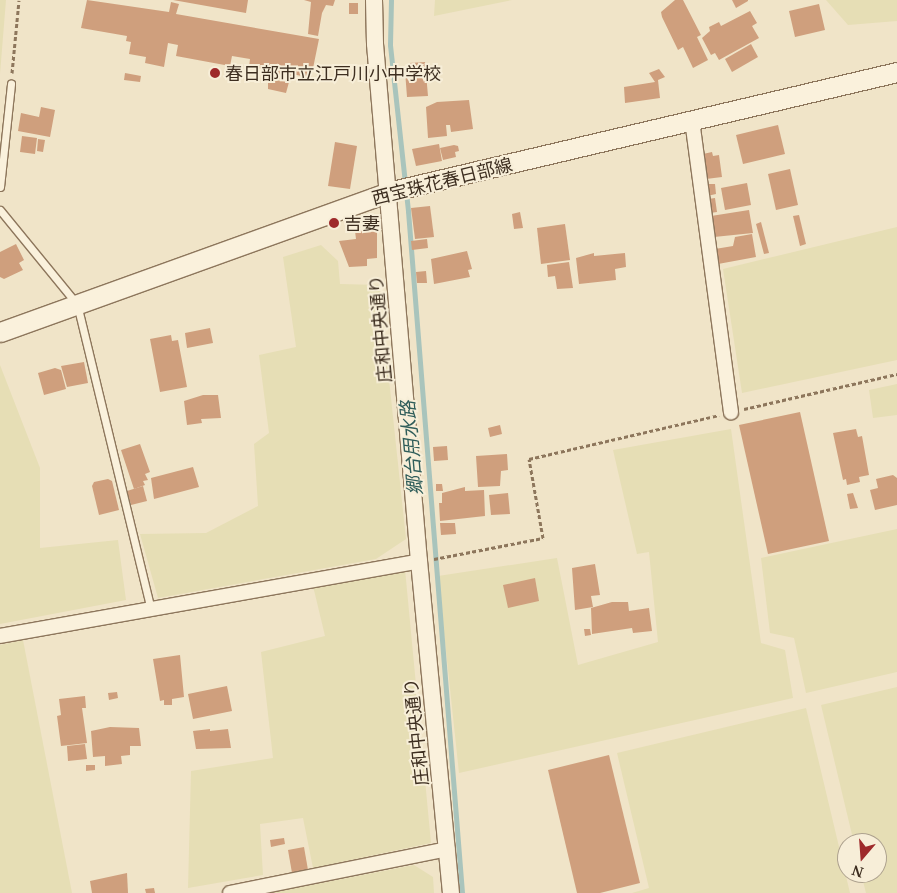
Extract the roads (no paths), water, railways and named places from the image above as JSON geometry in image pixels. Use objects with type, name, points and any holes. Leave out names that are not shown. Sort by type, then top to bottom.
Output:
[{"type":"main road","name":"西宝珠花春日部線","points":[[0,332],[388,192],[897,72]]},
{"type":"street","name":"庄和中央通り","points":[[374,0],[375,44],[419,561],[451,893]]},
{"type":"street","points":[[692,120],[732,412]]},
{"type":"street","points":[[0,636],[419,561]]},
{"type":"street","points":[[230,893],[448,849]]},
{"type":"lane","points":[[0,187],[10,84]]},
{"type":"lane","points":[[0,210],[77,304],[151,609]]},
{"type":"waterway","name":"郷台用水路","points":[[391,0],[390,45],[408,211],[462,893]]},
{"type":"place","name":"春日部市立江戸川小中学校","points":[[215,73]]},
{"type":"place","name":"吉妻","points":[[334,223]]}]
